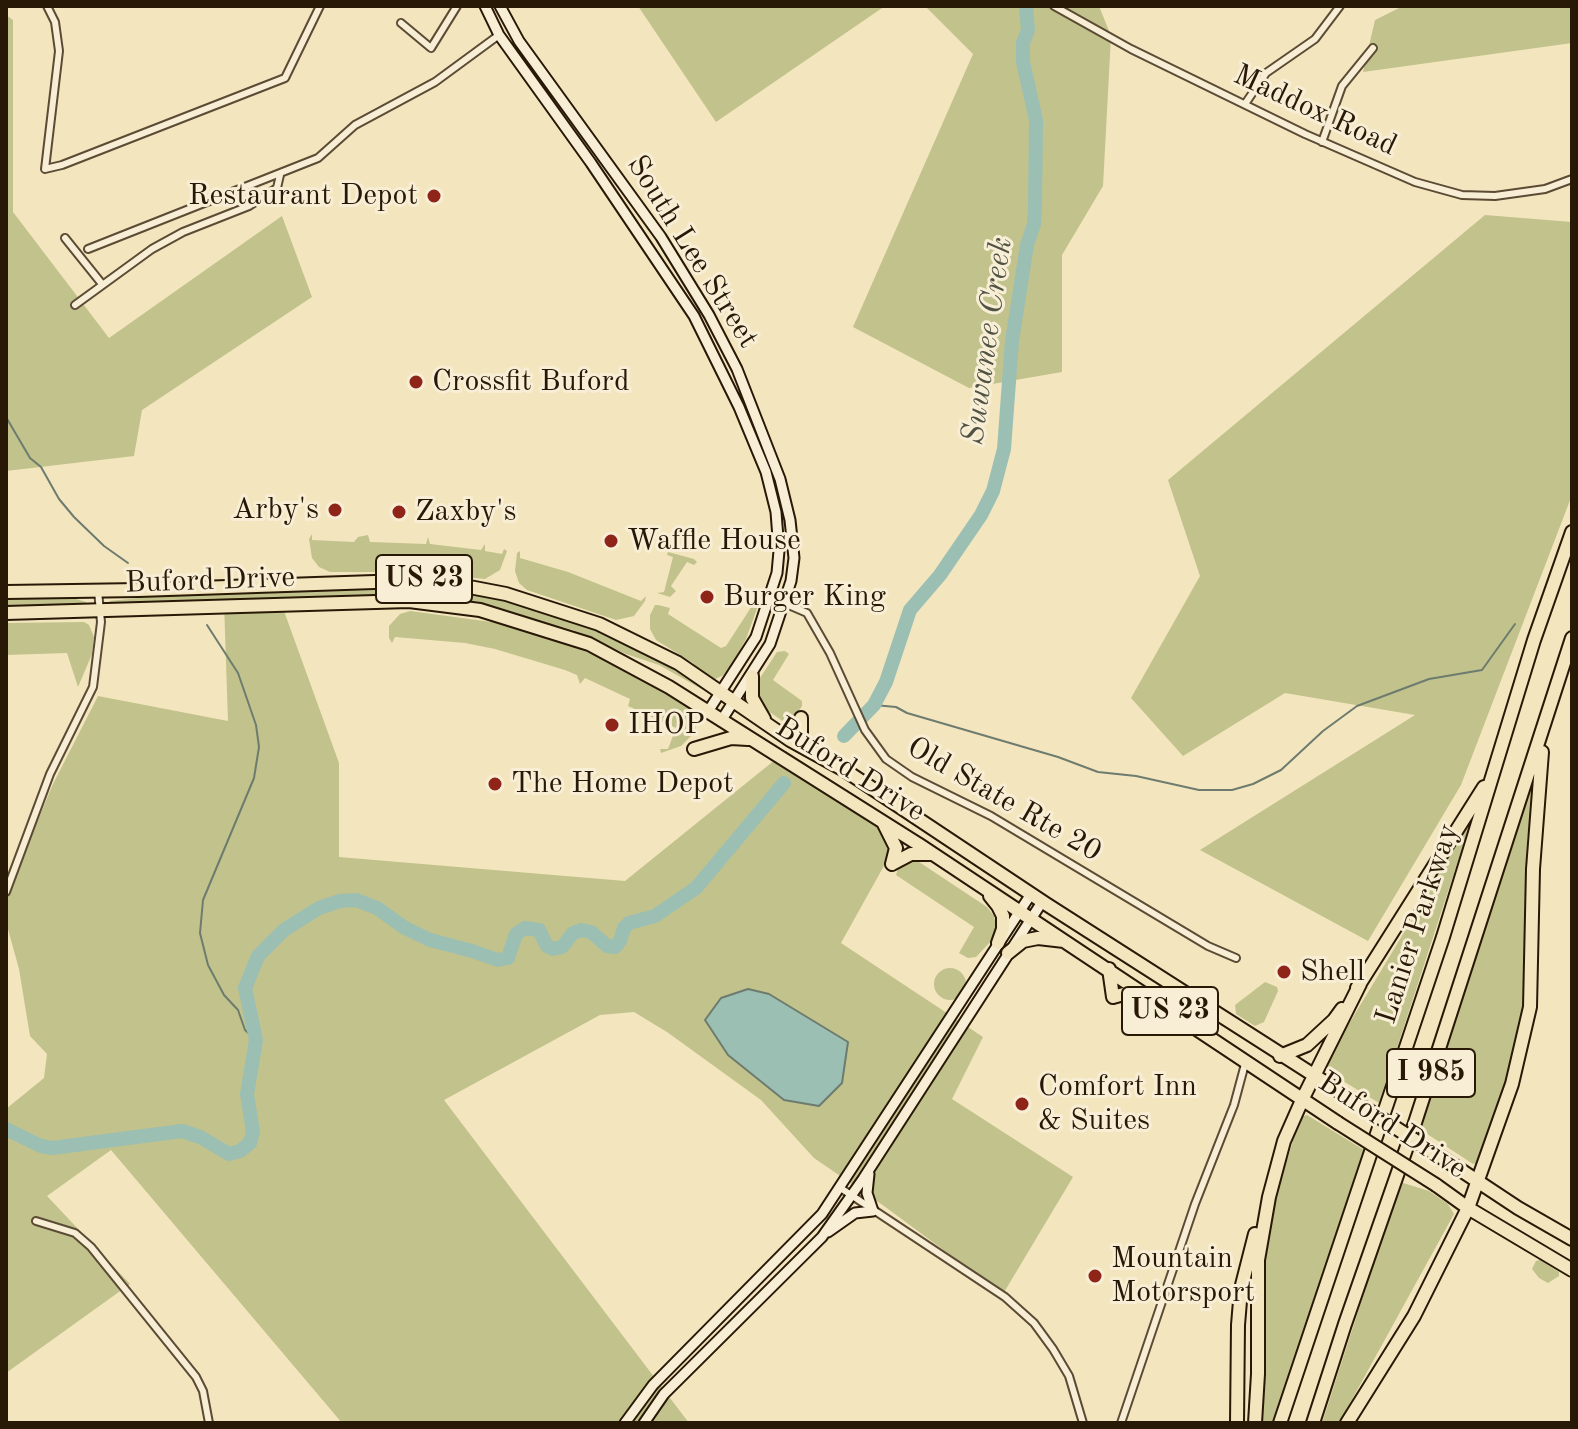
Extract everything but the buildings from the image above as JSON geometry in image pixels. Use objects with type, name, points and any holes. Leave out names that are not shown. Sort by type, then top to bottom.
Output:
[{"type":"highway","name":"Lanier Parkway","points":[[1280,1423],[1443,937],[1554,577],[1572,532]]},
{"type":"highway","name":"Buford Drive","points":[[6,592],[399,579],[456,582],[536,602],[624,634],[678,663],[718,693],[880,793],[1280,1056],[1572,1239]]},
{"type":"highway","name":"Buford Drive","points":[[6,613],[409,601],[480,610],[589,644],[623,660],[882,821],[1109,969],[1245,1064],[1303,1098],[1468,1208],[1572,1270]]},
{"type":"highway","name":"Lanier Parkway","points":[[1313,1423],[1572,638]]},
{"type":"highway","points":[[752,676],[750,684],[754,705],[771,727],[791,725],[801,718],[801,738],[805,748]]},
{"type":"highway","points":[[1347,1423],[1414,1316],[1468,1208],[1512,1084],[1530,1007],[1537,787],[1546,722]]},
{"type":"highway","points":[[694,749],[731,738],[752,739]]},
{"type":"highway","points":[[1280,1056],[1307,1045],[1334,1020],[1360,984],[1492,774]]},
{"type":"highway","points":[[882,821],[896,848],[892,864],[914,853],[933,854]]},
{"type":"highway","points":[[977,882],[1003,916],[998,943]]},
{"type":"highway","points":[[1008,953],[1023,941],[1038,938],[1067,941]]},
{"type":"highway","points":[[1109,969],[1113,997],[1138,990]]},
{"type":"highway","points":[[1237,1423],[1238,1325],[1241,1289],[1250,1249],[1290,1129],[1360,984]]},
{"type":"highway","points":[[1260,1072],[1287,1098],[1292,1113],[1290,1129]]},
{"type":"highway","points":[[1255,1423],[1258,1260],[1269,1197]]},
{"type":"main road","name":"South Lee Street","points":[[485,6],[499,35],[694,316],[729,386],[766,472],[776,512],[777,573],[756,637],[707,713]]},
{"type":"main road","name":"South Lee Street","points":[[500,6],[519,41],[675,259],[737,369],[780,479],[790,520],[794,558],[791,581],[770,644],[721,721]]},
{"type":"main road","points":[[822,1237],[869,1170],[1008,953],[1036,898]]},
{"type":"main road","points":[[625,1423],[653,1385],[822,1214],[998,943],[1026,914]]},
{"type":"main road","points":[[644,1423],[664,1394],[822,1237],[855,1213],[873,1211],[867,1193],[869,1170]]},
{"type":"street","points":[[47,6],[55,22],[59,51],[45,169],[285,78],[320,6]]},
{"type":"street","points":[[401,23],[431,48],[457,6]]},
{"type":"street","name":"Maddox Road","points":[[1054,6],[1131,49],[1322,142],[1415,182],[1462,195],[1495,196],[1545,189],[1572,179]]},
{"type":"street","points":[[1245,104],[1266,73],[1315,39],[1340,6]]},
{"type":"street","points":[[88,249],[318,158],[355,125],[435,82],[499,35]]},
{"type":"street","points":[[1322,142],[1342,86],[1373,48]]},
{"type":"street","points":[[75,305],[122,269],[183,232],[249,206],[277,188],[280,175]]},
{"type":"street","points":[[65,238],[102,284]]},
{"type":"street","points":[[6,892],[50,774],[93,687],[98,657],[98,590]]},
{"type":"street","name":"Old State Rte 20","points":[[770,597],[807,613],[830,653],[865,730],[886,759],[912,777],[991,816],[1208,946],[1236,958]]},
{"type":"street","points":[[1121,1423],[1190,1221],[1234,1105],[1245,1064]]},
{"type":"street","points":[[839,1187],[1005,1297],[1034,1323],[1069,1376],[1083,1423]]},
{"type":"street","points":[[36,1221],[75,1233],[91,1247],[196,1377],[203,1391],[209,1423]]},
{"type":"green space","points":[[638,6],[885,6],[716,122]]},
{"type":"green space","points":[[925,6],[1099,6],[1111,36],[1103,186],[1062,255],[1062,372],[969,388],[853,327],[973,54]]},
{"type":"green space","points":[[1403,6],[1572,6],[1572,43],[1363,72],[1375,20]]},
{"type":"green space","points":[[6,15],[13,20],[13,212],[109,338],[282,216],[312,297],[142,410],[134,456],[6,471]]},
{"type":"green space","points":[[1485,215],[1572,222],[1572,495],[1461,785],[1368,941],[1200,850],[1415,715],[1285,693],[1183,756],[1131,698],[1200,576],[1168,480]]},
{"type":"green space","points":[[312,534],[312,540],[354,542],[358,537],[368,535],[370,542],[426,544],[428,537],[430,544],[481,550],[485,544],[485,551],[502,554],[504,549],[507,551],[500,570],[485,579],[414,572],[330,572],[319,567],[312,558],[309,539]]},
{"type":"green space","points":[[520,551],[520,558],[568,572],[641,601],[646,596],[645,601],[634,616],[616,620],[527,590],[519,583],[515,571],[517,553]]},
{"type":"green space","points":[[668,552],[697,562],[694,565],[687,562],[671,586],[676,591],[670,597],[657,593],[664,592],[673,557],[667,555]]},
{"type":"green space","points":[[415,586],[495,597],[581,622],[659,660],[707,692],[659,665],[573,630],[482,605],[280,600],[339,763],[339,857],[625,881],[786,751],[905,828],[841,943],[983,1037],[952,1099],[1073,1177],[1003,1294],[814,1158],[761,1100],[634,1012],[600,1015],[444,1100],[689,1423],[342,1423],[111,1150],[47,1196],[130,1284],[6,1373],[6,1109],[44,1078],[47,1054],[30,1036],[19,969],[6,922],[6,897],[53,784],[98,696],[228,721],[224,603],[118,607],[109,601],[187,593]]},
{"type":"green space","points":[[750,595],[759,603],[746,639],[730,668],[715,679],[706,677],[693,663],[656,640],[650,629],[650,615],[655,605],[670,608],[668,614],[721,648],[726,646],[750,609]]},
{"type":"green space","points":[[73,598],[86,604],[76,608],[6,610],[6,599]]},
{"type":"green space","points":[[410,611],[499,623],[543,635],[607,660],[691,709],[696,722],[695,732],[681,746],[661,753],[660,749],[668,749],[676,728],[628,706],[630,699],[585,678],[580,684],[577,675],[565,670],[465,643],[395,637],[392,643],[389,626],[400,614]]},
{"type":"green space","points":[[84,622],[89,625],[94,637],[92,654],[78,687],[67,653],[6,655],[6,623]]},
{"type":"green space","points":[[777,652],[789,654],[773,680],[802,701],[802,706],[792,721],[784,722],[761,706],[756,684]]},
{"type":"green space","points":[[1538,759],[1527,841],[1523,1013],[1516,1048],[1483,1154],[1473,1164],[1418,1128]]},
{"type":"green space","points":[[1468,822],[1470,824],[1379,1103],[1330,1073],[1326,1062]]},
{"type":"green space","points":[[913,858],[987,907],[994,916],[997,931],[976,957],[968,958],[959,953],[974,927],[896,875],[899,866]]},
{"type":"green space","points":[[950,968],[961,973],[966,984],[961,995],[950,1000],[939,995],[934,984],[939,973]]},
{"type":"green space","points":[[1265,982],[1277,987],[1278,991],[1264,1022],[1255,1026],[1236,1014],[1235,1005]]},
{"type":"green space","points":[[1307,1115],[1364,1150],[1275,1423],[1259,1423],[1266,1246],[1274,1203],[1298,1124],[1301,1117]]},
{"type":"green space","points":[[1400,1182],[1429,1191],[1448,1204],[1454,1214],[1339,1423],[1322,1423]]},
{"type":"green space","points":[[1540,1260],[1559,1272],[1559,1276],[1548,1283],[1539,1278],[1532,1269]]},
{"type":"water","points":[[748,989],[769,994],[848,1042],[842,1083],[819,1106],[784,1100],[728,1055],[705,1020],[721,998]]},
{"type":"waterway","name":"Suwanee Creek","points":[[844,736],[874,705],[886,682],[910,610],[940,575],[981,515],[993,491],[1004,449],[1012,341],[1035,207],[1036,120],[1023,62],[1023,43],[1028,30],[1026,6]]},
{"type":"waterway","points":[[6,417],[30,458],[41,467],[59,499],[74,517],[104,546],[128,563]]},
{"type":"waterway","points":[[874,705],[896,707],[1098,772],[1136,776],[1199,790],[1232,790],[1281,770],[1323,731],[1357,706],[1429,679],[1482,670],[1515,624]]},
{"type":"waterway","points":[[207,625],[238,673],[256,725],[259,747],[254,778],[203,900],[200,933],[208,965],[224,995],[238,1010],[245,1030],[256,1040]]},
{"type":"waterway","name":"Suwanee Creek","points":[[6,1129],[52,1148],[182,1131],[200,1137],[229,1154],[240,1151],[250,1143],[253,1132],[247,1094],[256,1040],[245,988],[258,956],[284,930],[319,908],[340,901],[356,900],[377,908],[405,928],[430,940],[498,960],[508,958],[516,934],[525,928],[539,930],[547,946],[553,949],[562,947],[573,933],[581,930],[591,932],[607,946],[615,947],[629,923],[655,916],[696,888],[784,783]]},
{"type":"place","name":"Restaurant Depot","points":[[434,196]]},
{"type":"place","name":"Crossfit Buford","points":[[416,382]]},
{"type":"place","name":"Arby's","points":[[335,510]]},
{"type":"place","name":"Zaxby's","points":[[399,512]]},
{"type":"place","name":"Waffle House","points":[[611,541]]},
{"type":"place","name":"Burger King","points":[[707,597]]},
{"type":"place","name":"IHOP","points":[[612,725]]},
{"type":"place","name":"The Home Depot","points":[[495,784]]},
{"type":"place","name":"Shell","points":[[1284,972]]},
{"type":"place","name":"Comfort Inn & Suites","points":[[1022,1104]]},
{"type":"place","name":"Mountain Motorsport","points":[[1095,1276]]}]
